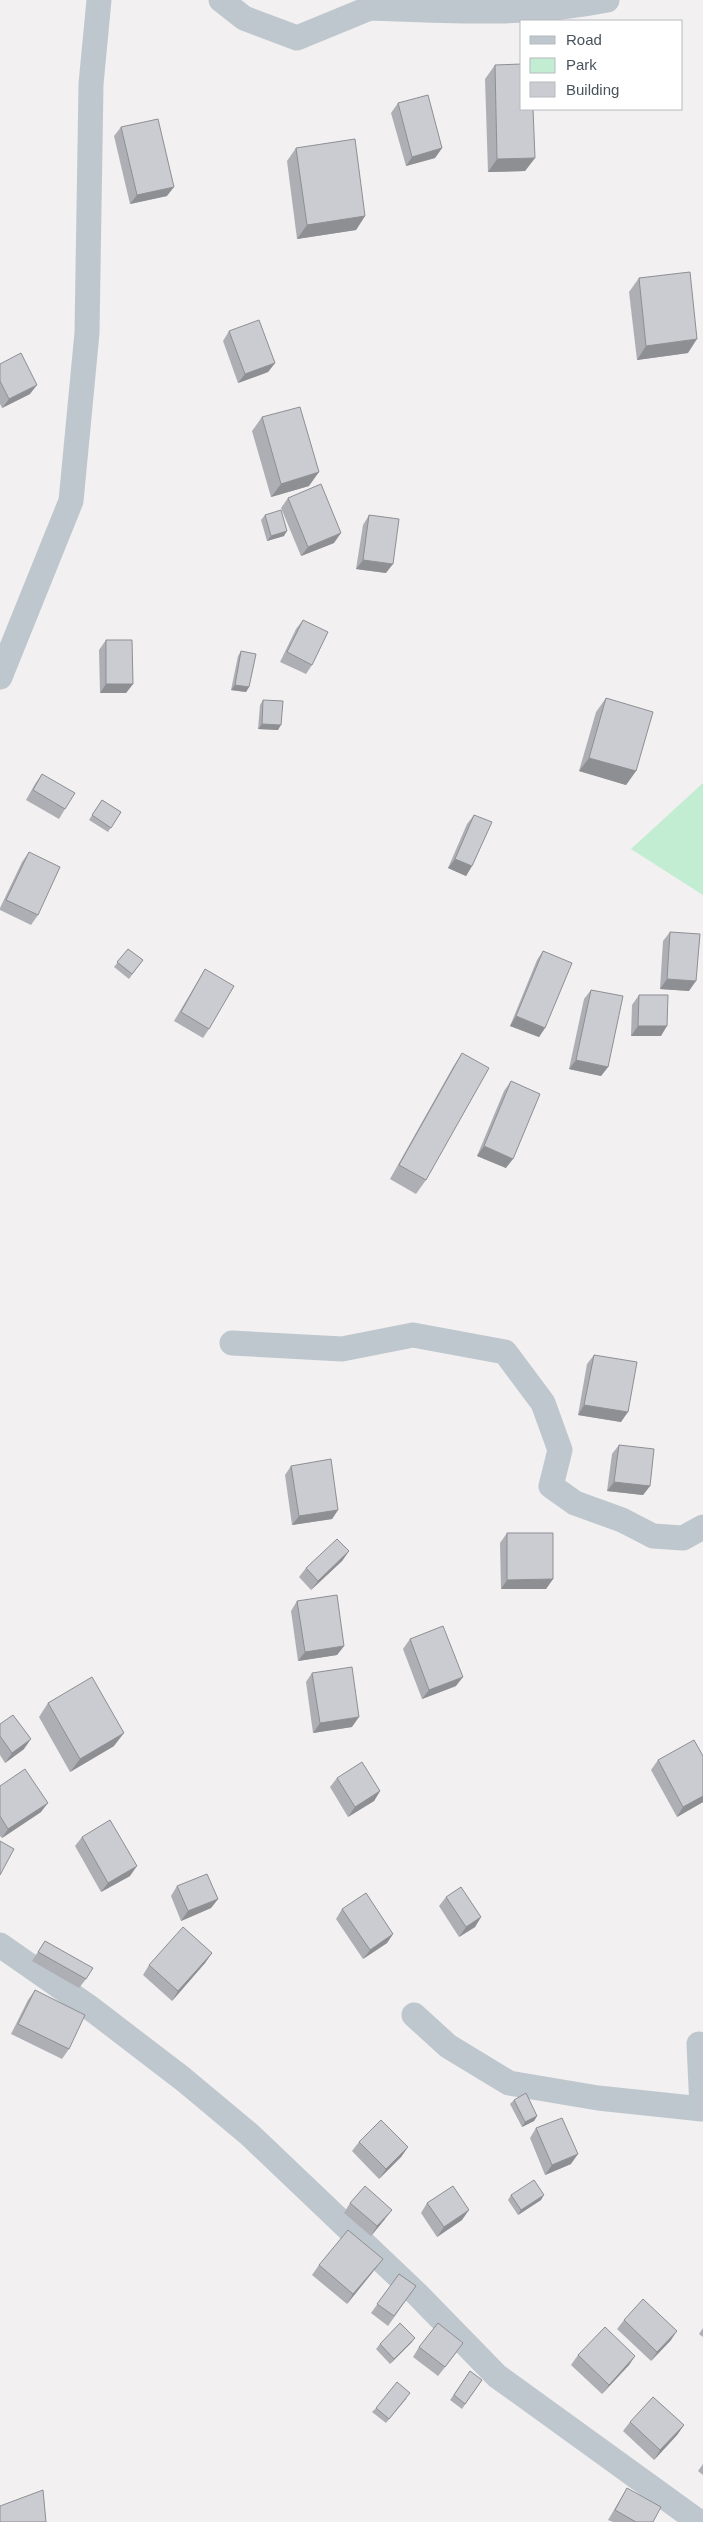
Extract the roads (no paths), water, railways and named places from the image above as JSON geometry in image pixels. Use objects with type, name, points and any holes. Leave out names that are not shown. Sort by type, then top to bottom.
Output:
[{"type":"street","points":[[0,677],[71,501],[87,333],[91,84],[99,0]]},
{"type":"street","points":[[221,0],[244,18],[296,38],[370,4],[466,12],[569,8],[607,0]]},
{"type":"street","points":[[232,1343],[342,1349],[413,1334],[504,1352],[543,1403],[560,1450],[551,1486],[575,1503],[622,1520],[653,1536],[683,1538],[703,1527]]},
{"type":"street","points":[[0,1946],[89,2007],[183,2079],[250,2135],[417,2294],[498,2376],[698,2522]]},
{"type":"street","points":[[414,2015],[448,2046],[508,2083],[598,2098],[702,2109],[699,2044],[703,2047]]}]
